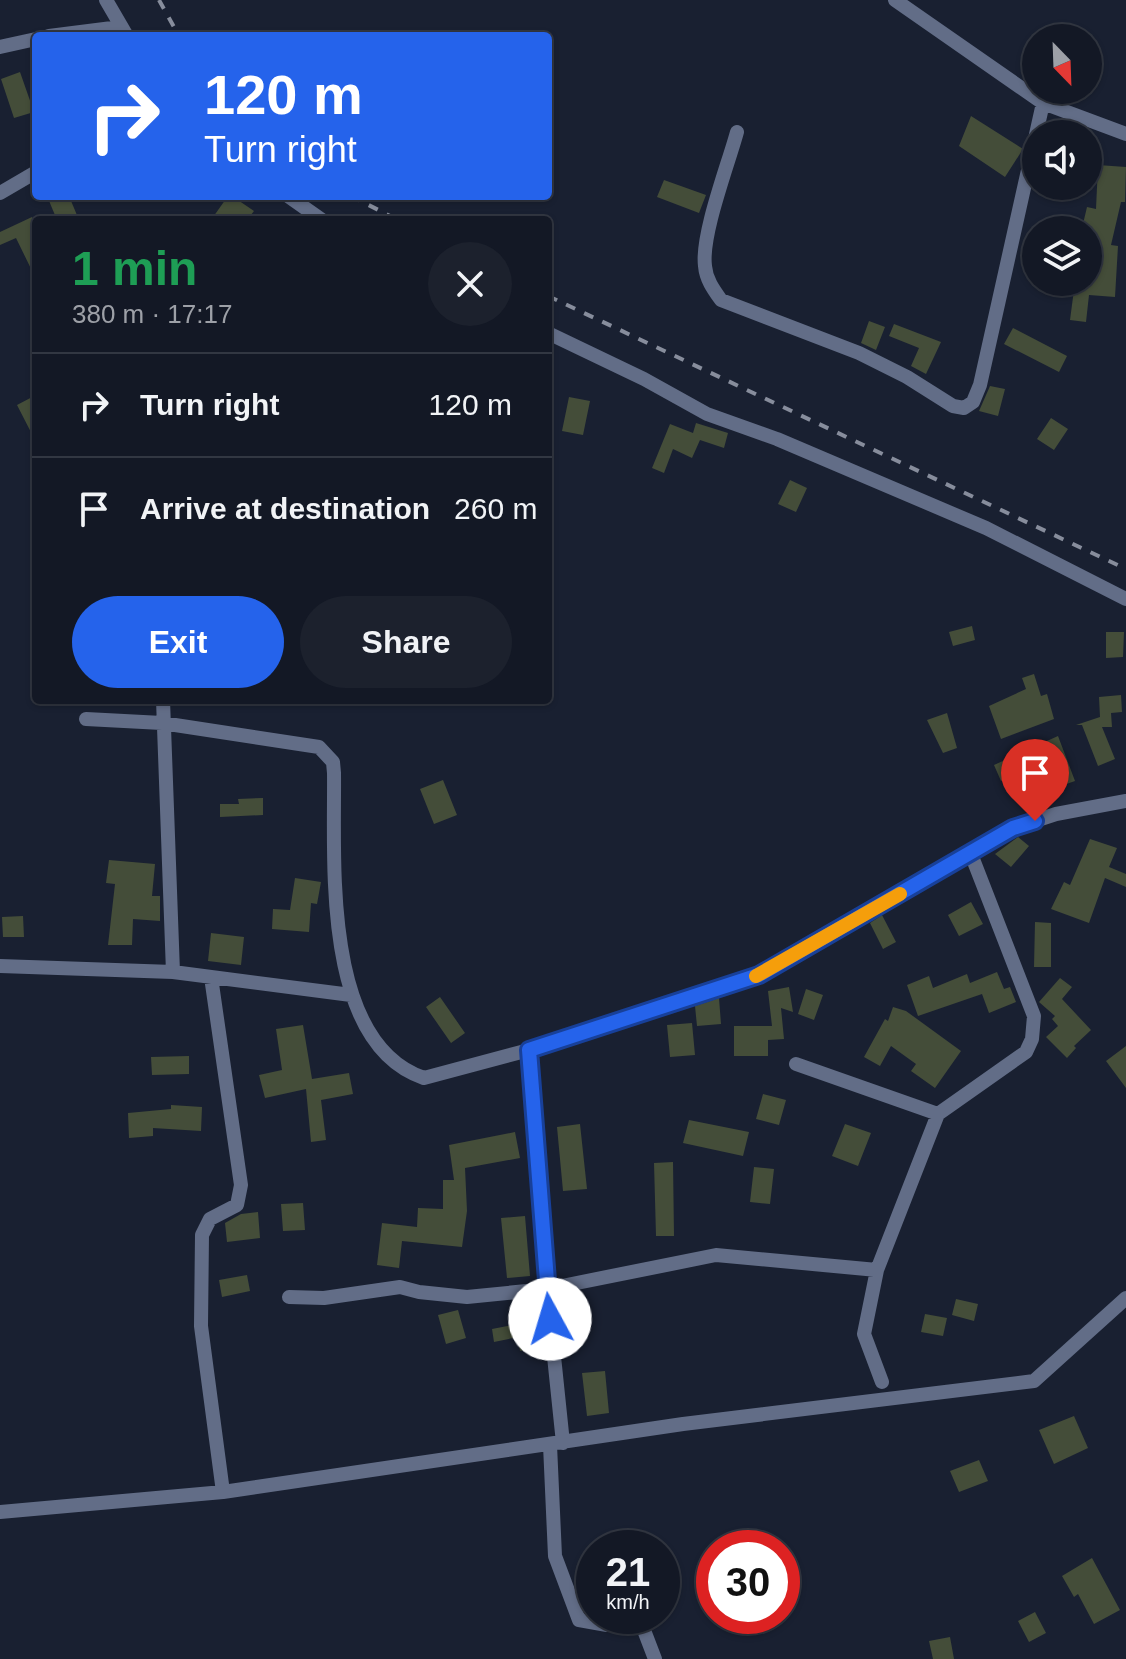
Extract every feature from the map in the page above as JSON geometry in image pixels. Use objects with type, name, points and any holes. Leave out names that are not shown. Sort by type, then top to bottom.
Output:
[{"type":"street","points":[[106,0],[123,32]]},
{"type":"street","points":[[895,0],[1022,88]]},
{"type":"street","points":[[0,47],[32,40]]},
{"type":"street","points":[[737,132],[705,247],[705,267],[711,286],[721,300],[859,353],[907,377],[953,406],[964,408],[973,402],[980,385],[1043,104]]},
{"type":"street","points":[[1046,104],[1126,134]]},
{"type":"street","points":[[0,193],[32,174]]},
{"type":"street","points":[[294,200],[316,216]]},
{"type":"street","points":[[552,335],[644,379],[707,414],[777,439],[986,528],[1126,599]]},
{"type":"street","points":[[163,704],[173,972]]},
{"type":"street","points":[[86,719],[162,723],[319,747],[329,754],[334,773],[335,923],[351,995],[381,1049],[409,1073],[424,1078],[529,1050],[759,975],[1013,828],[1056,814],[1126,801]]},
{"type":"street","points":[[882,1382],[864,1334],[877,1270],[938,1114],[1026,1052],[1032,1039],[1034,1016],[971,854]]},
{"type":"street","points":[[0,966],[173,972],[351,995]]},
{"type":"street","points":[[211,977],[241,1185],[237,1205],[210,1219],[202,1235],[201,1326],[223,1492]]},
{"type":"street","points":[[529,1050],[556,1444],[555,1556],[579,1620],[607,1625],[632,1620],[642,1625],[655,1659]]},
{"type":"street","points":[[796,1064],[938,1114]]},
{"type":"street","points":[[289,1297],[324,1298],[400,1287],[467,1297],[547,1289],[716,1255],[877,1270]]},
{"type":"street","points":[[0,1512],[223,1492],[683,1424],[1034,1381],[1126,1298]]},
{"type":"building","points":[[20,72],[32,113],[14,118],[1,79]]},
{"type":"building","points":[[971,116],[1022,151],[1005,177],[959,146]]},
{"type":"building","points":[[1102,165],[1126,167],[1125,202],[1121,202],[1111,245],[1118,246],[1115,297],[1102,296],[1102,216],[1085,216],[1087,207],[1096,209],[1096,200],[1102,200]]},
{"type":"building","points":[[664,180],[706,195],[699,213],[657,197]]},
{"type":"building","points":[[49,200],[71,200],[77,216],[55,216]]},
{"type":"building","points":[[225,200],[238,200],[254,211],[250,216],[214,216]]},
{"type":"building","points":[[32,217],[32,271],[16,238],[0,245],[0,232]]},
{"type":"building","points":[[1073,296],[1089,296],[1086,322],[1070,320]]},
{"type":"building","points":[[869,321],[885,327],[876,350],[861,343]]},
{"type":"building","points":[[894,324],[941,342],[926,374],[911,366],[919,348],[889,336]]},
{"type":"building","points":[[1013,328],[1067,356],[1059,372],[1004,344]]},
{"type":"building","points":[[990,386],[1005,389],[998,416],[979,411]]},
{"type":"building","points":[[32,397],[32,434],[17,405]]},
{"type":"building","points":[[569,397],[590,401],[583,435],[562,431]]},
{"type":"building","points":[[1051,418],[1068,429],[1054,450],[1037,439]]},
{"type":"building","points":[[696,423],[728,433],[724,448],[700,440],[692,458],[673,449],[664,473],[652,468],[670,424],[693,433]]},
{"type":"building","points":[[790,480],[807,488],[796,512],[778,504]]},
{"type":"building","points":[[972,626],[975,640],[953,646],[949,632]]},
{"type":"building","points":[[1106,632],[1124,632],[1123,657],[1106,658]]},
{"type":"building","points":[[1034,674],[1041,696],[1047,694],[1054,719],[1001,739],[989,706],[1026,689],[1022,678]]},
{"type":"building","points":[[1121,695],[1122,712],[1111,713],[1112,727],[1102,727],[1115,759],[1098,766],[1082,725],[1076,725],[1100,717],[1099,697]]},
{"type":"building","points":[[947,713],[957,748],[943,753],[927,720]]},
{"type":"building","points":[[1058,736],[1075,781],[1040,790],[1035,777],[1049,772],[1038,745]]},
{"type":"building","points":[[1016,755],[1031,787],[1019,792],[1011,776],[1001,781],[994,765]]},
{"type":"building","points":[[443,780],[457,815],[434,824],[420,789]]},
{"type":"building","points":[[263,798],[263,815],[220,817],[220,804],[239,804],[238,799]]},
{"type":"building","points":[[1018,837],[1029,846],[1011,867],[995,854]]},
{"type":"building","points":[[1090,839],[1117,848],[1109,867],[1126,874],[1126,887],[1105,878],[1089,923],[1051,909],[1064,882],[1070,885]]},
{"type":"building","points":[[109,860],[155,864],[152,896],[160,896],[160,921],[133,919],[132,945],[108,945],[115,884],[106,883]]},
{"type":"building","points":[[295,878],[321,882],[317,904],[311,903],[309,932],[272,929],[273,909],[290,910]]},
{"type":"building","points":[[971,902],[983,924],[959,936],[948,915]]},
{"type":"building","points":[[882,915],[896,942],[883,949],[870,923]]},
{"type":"building","points":[[23,916],[24,937],[3,937],[2,917]]},
{"type":"building","points":[[1035,922],[1051,923],[1051,967],[1034,967]]},
{"type":"building","points":[[211,933],[244,937],[241,965],[208,961]]},
{"type":"building","points":[[997,972],[1004,989],[1010,987],[1016,1002],[989,1013],[982,994],[918,1016],[907,985],[929,976],[933,988],[967,974],[970,983]]},
{"type":"building","points":[[1060,978],[1072,987],[1062,999],[1091,1030],[1074,1046],[1076,1048],[1067,1058],[1046,1037],[1058,1026],[1052,1019],[1055,1016],[1039,1002]]},
{"type":"building","points":[[789,987],[793,1012],[781,1008],[784,1039],[768,1040],[768,1056],[734,1056],[734,1026],[772,1026],[768,991]]},
{"type":"building","points":[[806,989],[823,995],[814,1020],[798,1014]]},
{"type":"building","points":[[440,997],[465,1033],[451,1043],[426,1007]]},
{"type":"building","points":[[719,998],[721,1024],[697,1026],[695,1006]]},
{"type":"building","points":[[893,1007],[906,1011],[961,1051],[935,1088],[911,1071],[916,1064],[891,1046],[880,1066],[864,1057],[885,1019],[888,1021]]},
{"type":"building","points":[[692,1023],[695,1055],[670,1057],[667,1025]]},
{"type":"building","points":[[303,1025],[312,1079],[349,1073],[353,1094],[321,1100],[326,1140],[311,1142],[306,1089],[265,1098],[259,1075],[282,1070],[276,1029]]},
{"type":"building","points":[[1126,1046],[1126,1088],[1106,1061]]},
{"type":"building","points":[[189,1056],[189,1074],[152,1075],[151,1057]]},
{"type":"building","points":[[763,1094],[786,1100],[779,1125],[756,1119]]},
{"type":"building","points":[[171,1105],[202,1107],[201,1131],[153,1128],[153,1136],[129,1138],[128,1113],[171,1109]]},
{"type":"building","points":[[689,1120],[749,1132],[743,1156],[683,1143]]},
{"type":"building","points":[[580,1124],[587,1189],[563,1191],[557,1127]]},
{"type":"building","points":[[845,1124],[871,1133],[858,1166],[832,1156]]},
{"type":"building","points":[[515,1132],[520,1158],[465,1168],[467,1211],[462,1247],[402,1241],[399,1268],[377,1265],[382,1223],[417,1227],[418,1208],[443,1209],[443,1180],[454,1180],[449,1145]]},
{"type":"building","points":[[673,1162],[674,1236],[656,1236],[654,1163]]},
{"type":"building","points":[[754,1167],[774,1169],[770,1204],[750,1202]]},
{"type":"building","points":[[303,1203],[305,1230],[283,1231],[281,1204]]},
{"type":"building","points":[[258,1212],[260,1238],[227,1242],[225,1223],[241,1214]]},
{"type":"building","points":[[525,1216],[530,1276],[507,1278],[501,1218]]},
{"type":"building","points":[[247,1275],[250,1291],[222,1297],[219,1280]]},
{"type":"building","points":[[956,1299],[978,1304],[974,1321],[952,1315]]},
{"type":"building","points":[[458,1310],[466,1338],[446,1344],[438,1315]]},
{"type":"building","points":[[539,1312],[543,1348],[520,1351],[518,1337],[494,1342],[492,1329],[517,1324],[516,1315]]},
{"type":"building","points":[[925,1314],[947,1318],[943,1336],[921,1332]]},
{"type":"building","points":[[605,1371],[609,1413],[587,1416],[582,1373]]},
{"type":"building","points":[[1074,1416],[1088,1448],[1054,1464],[1039,1430]]},
{"type":"building","points":[[979,1460],[988,1481],[959,1492],[950,1471]]},
{"type":"building","points":[[1092,1558],[1120,1610],[1094,1624],[1078,1594],[1074,1597],[1062,1576]]},
{"type":"building","points":[[1035,1612],[1046,1633],[1029,1642],[1018,1621]]},
{"type":"building","points":[[950,1637],[954,1659],[933,1659],[929,1641]]},
{"type":"railway","points":[[159,0],[177,32]]},
{"type":"railway","points":[[359,200],[390,216]]},
{"type":"railway","points":[[552,298],[1126,569]]},
{"type":"slow traffic","points":[[756,976],[900,894]]},
{"type":"route","points":[[550,1319],[529,1050],[759,975],[1013,828],[1035,821]]}]
